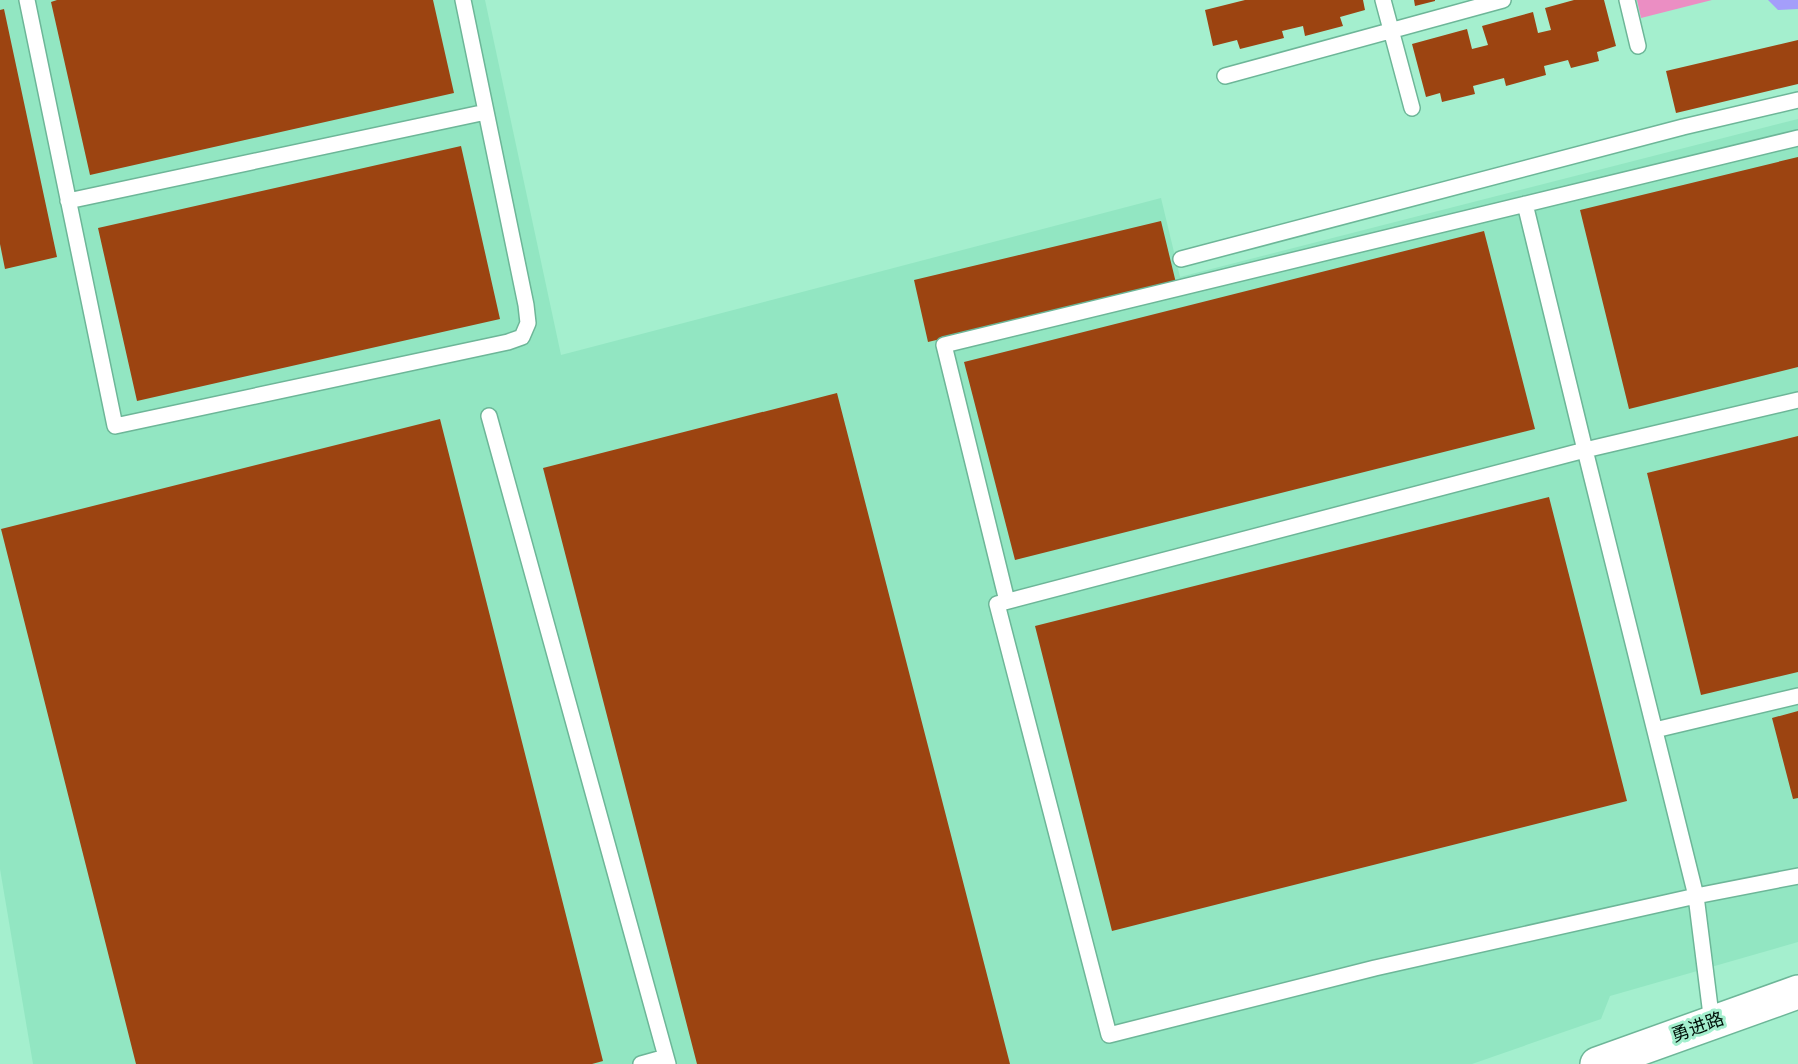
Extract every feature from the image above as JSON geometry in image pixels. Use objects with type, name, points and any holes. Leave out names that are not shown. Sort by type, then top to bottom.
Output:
[{"type":"street","name":"勇进路","points":[[1597,1064],[1798,992]]},
{"type":"lane","points":[[27,0],[115,426],[473,350],[522,337],[528,323],[526,305],[463,0]]},
{"type":"lane","points":[[1383,0],[1412,108]]},
{"type":"lane","points":[[1225,76],[1503,0]]},
{"type":"lane","points":[[1627,0],[1638,46]]},
{"type":"lane","points":[[1181,259],[1683,127],[1798,100]]},
{"type":"lane","points":[[68,201],[486,112]]},
{"type":"lane","points":[[1007,601],[944,345],[1798,138]]},
{"type":"lane","points":[[1525,204],[1696,896],[1712,1023]]},
{"type":"lane","points":[[1798,400],[1585,450],[997,604],[1109,1035],[1375,968],[1696,896],[1798,876]]},
{"type":"lane","points":[[489,416],[667,1060],[641,1064]]},
{"type":"lane","points":[[1655,730],[1798,696]]},
{"type":"shaded area","points":[[0,0],[485,0],[561,355],[1161,198],[1180,277],[1798,119],[1798,942],[1610,996],[1601,1019],[1472,1064],[33,1064],[0,869]]},
{"type":"shaded area","points":[[1637,0],[1712,0],[1641,18]]},
{"type":"shaded area","points":[[1768,0],[1798,0],[1798,9],[1778,10]]},
{"type":"building","points":[[57,0],[433,0],[454,93],[90,175],[51,2]]},
{"type":"building","points":[[1245,0],[1363,0],[1365,10],[1340,17],[1343,26],[1305,36],[1303,26],[1282,31],[1284,38],[1240,49],[1237,40],[1213,46],[1205,10]]},
{"type":"building","points":[[1414,0],[1435,0],[1435,1],[1415,6]]},
{"type":"building","points":[[1574,0],[1604,0],[1616,46],[1597,52],[1599,61],[1571,68],[1568,60],[1544,66],[1546,75],[1506,86],[1504,78],[1473,86],[1475,94],[1442,102],[1440,93],[1426,97],[1412,44],[1467,29],[1472,49],[1488,45],[1482,26],[1533,12],[1538,33],[1551,30],[1545,8]]},
{"type":"building","points":[[4,9],[57,257],[5,269],[0,244],[0,10]]},
{"type":"building","points":[[1798,40],[1798,84],[1676,113],[1666,71]]},
{"type":"building","points":[[461,146],[500,319],[137,401],[98,228]]},
{"type":"building","points":[[1798,157],[1798,367],[1629,409],[1580,210]]},
{"type":"building","points":[[1161,221],[1176,283],[928,342],[914,280]]},
{"type":"building","points":[[1484,231],[1535,429],[1015,560],[964,362]]},
{"type":"building","points":[[837,393],[1010,1064],[697,1064],[543,468]]},
{"type":"building","points":[[440,419],[603,1061],[592,1064],[136,1064],[1,529]]},
{"type":"building","points":[[1798,436],[1798,672],[1701,695],[1647,473]]},
{"type":"building","points":[[1549,497],[1627,801],[1112,931],[1035,626]]},
{"type":"building","points":[[1798,711],[1798,798],[1793,799],[1772,718]]}]
